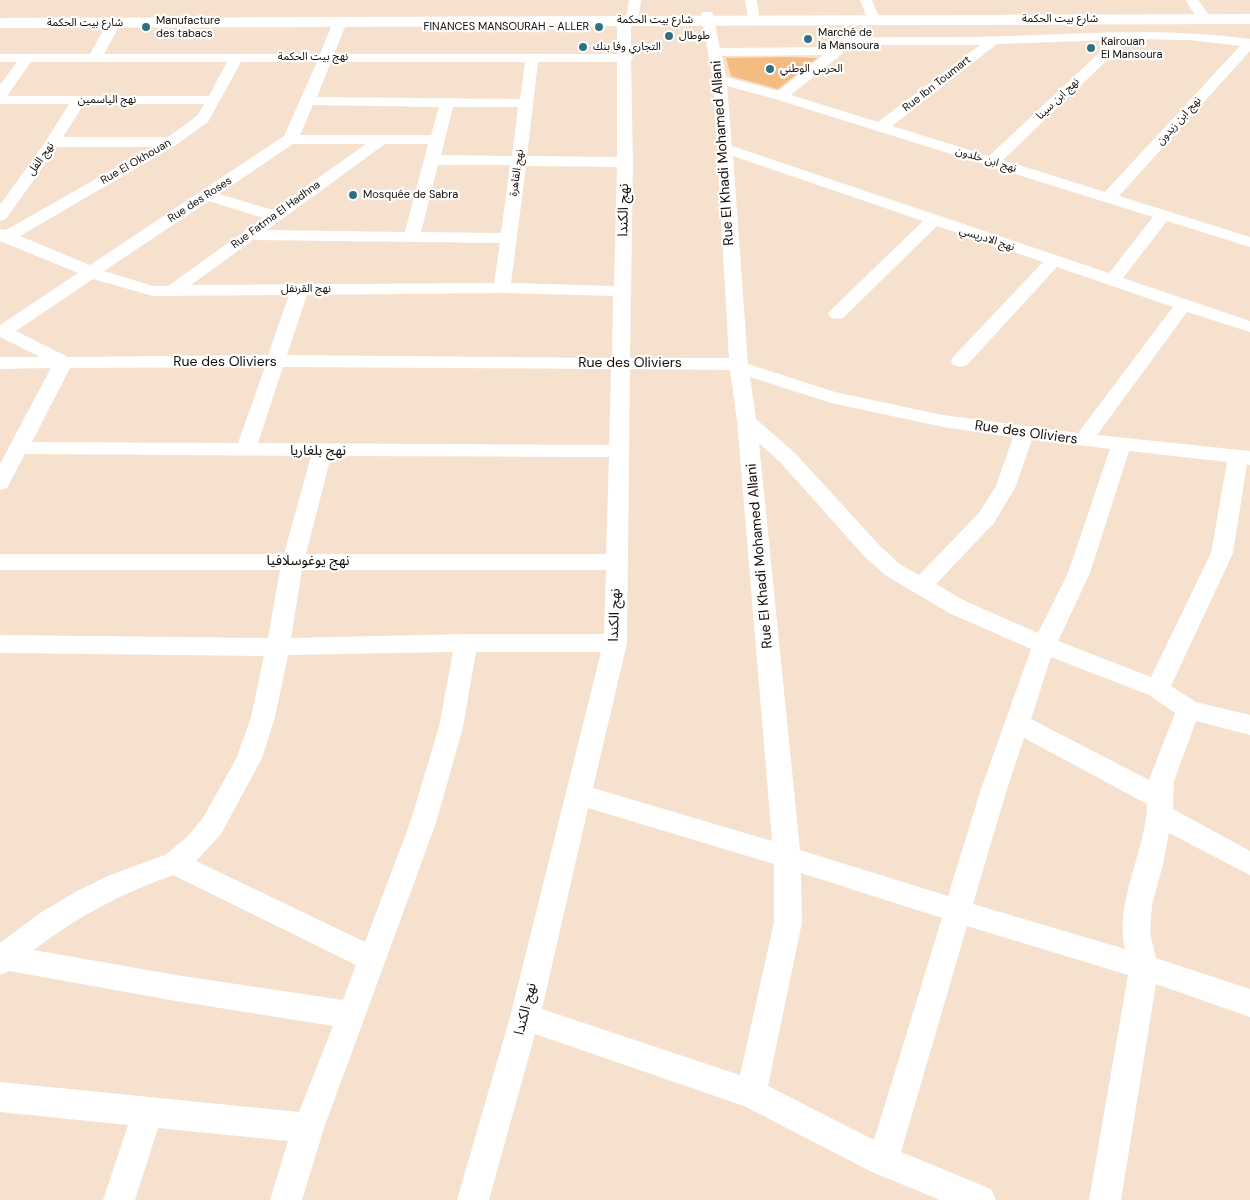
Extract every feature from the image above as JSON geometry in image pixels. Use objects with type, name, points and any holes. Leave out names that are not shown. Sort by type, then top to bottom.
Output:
[{"type":"main road","name":"شارع بيت الحكمة","points":[[707,17],[752,7],[869,7],[1250,20]]},
{"type":"main road","name":"شارع بيت الحكمة","points":[[0,17],[632,12],[707,17],[1203,17],[1250,14]]},
{"type":"main road","name":"شارع بيت الحكمة","points":[[0,23],[340,22],[632,12]]},
{"type":"street","points":[[1191,0],[1203,17]]},
{"type":"street","name":"نهج الكندا","points":[[473,1200],[525,1017],[615,643],[625,162],[626,58],[624,24],[632,12]]},
{"type":"street","name":"Rue El Khadi Mohamed Allani","points":[[707,17],[720,80],[739,366],[747,421],[787,857],[788,922],[752,1094]]},
{"type":"street","points":[[340,22],[308,101],[290,139],[436,140]]},
{"type":"street","points":[[95,58],[114,23]]},
{"type":"street","points":[[780,96],[838,50],[843,41],[993,41],[1125,36],[1190,36],[1250,43]]},
{"type":"street","name":"نهج ابن سينا","points":[[992,162],[1125,36]]},
{"type":"street","name":"Rue Ibn Toumart","points":[[882,127],[993,41]]},
{"type":"street","name":"نهج ابن زيدون","points":[[1108,198],[1250,43]]},
{"type":"street","points":[[715,52],[838,50]]},
{"type":"street","name":"Rue El Okhouan","points":[[3,235],[171,142],[203,119],[237,57]]},
{"type":"street","name":"نهج بيت الحكمة","points":[[0,58],[626,58]]},
{"type":"street","points":[[0,95],[27,58]]},
{"type":"street","name":"نهج القاهرة","points":[[502,288],[532,59]]},
{"type":"street","name":"نهج ابن خلدون","points":[[720,80],[882,127],[1250,242]]},
{"type":"street","name":"نهج الياسمين","points":[[0,100],[214,100]]},
{"type":"street","name":"نهج الفل","points":[[0,216],[53,142],[79,100]]},
{"type":"street","points":[[308,101],[527,103]]},
{"type":"street","points":[[412,236],[447,102]]},
{"type":"street","name":"Rue des Roses","points":[[1,330],[290,139]]},
{"type":"street","name":"Rue Fatma El Hadhna","points":[[172,290],[381,140]]},
{"type":"street","points":[[53,142],[171,142]]},
{"type":"street","name":"نهج الادريسي","points":[[724,148],[933,221],[1250,327]]},
{"type":"street","points":[[432,160],[625,162]]},
{"type":"street","points":[[207,195],[274,216]]},
{"type":"street","points":[[1112,281],[1163,215]]},
{"type":"street","points":[[837,314],[933,221]]},
{"type":"street","name":"نهج القرنفل","points":[[3,235],[89,272],[130,287],[153,291],[502,288],[622,291]]},
{"type":"street","points":[[247,235],[508,238]]},
{"type":"street","points":[[960,361],[1053,261]]},
{"type":"street","points":[[246,450],[300,289]]},
{"type":"street","points":[[1083,440],[1183,305]]},
{"type":"street","points":[[0,483],[11,451],[64,362],[1,330]]},
{"type":"street","name":"Rue des Oliviers","points":[[0,363],[277,361],[703,363],[739,366],[831,397],[943,421],[1024,433],[1244,458]]},
{"type":"street","points":[[747,421],[788,458],[872,551],[893,570],[957,607],[1044,645],[1157,689],[1189,710],[1250,725]]},
{"type":"street","points":[[922,586],[988,518],[1006,486],[1024,433]]},
{"type":"street","points":[[884,1161],[956,912],[994,789],[1044,645],[1079,573],[1121,444]]},
{"type":"street","name":"نهج بلغاريا","points":[[11,451],[619,451]]},
{"type":"street","points":[[1,959],[50,922],[87,900],[120,883],[174,863],[194,847],[212,826],[249,758],[269,692],[293,561],[322,451]]},
{"type":"street","points":[[1157,689],[1195,613],[1222,553],[1244,458]]},
{"type":"street","name":"نهج يوغوسلافيا","points":[[0,562],[616,562]]},
{"type":"street","points":[[286,1200],[308,1128],[423,823],[452,727],[466,643]]},
{"type":"street","points":[[0,644],[276,647],[466,643],[615,643]]},
{"type":"street","points":[[1105,1200],[1144,967],[1136,934],[1138,905],[1150,864],[1160,806],[1161,781],[1189,710]]},
{"type":"street","points":[[1017,723],[1160,806],[1250,864]]},
{"type":"street","points":[[578,794],[787,857],[956,912],[1144,967],[1250,1003]]},
{"type":"street","points":[[174,863],[372,959]]},
{"type":"street","points":[[1,959],[352,1015]]},
{"type":"street","points":[[525,1017],[752,1094],[884,1161],[980,1200]]},
{"type":"street","points":[[0,1097],[308,1128]]},
{"type":"street","points":[[119,1200],[147,1113]]},
{"type":"building","name":"الحرس الوطني","points":[[726,58],[817,58],[778,89],[731,76]]},
{"type":"place","name":"Manufacture des tabacs","points":[[146,27]]},
{"type":"place","name":"FINANCES MANSOURAH - ALLER","points":[[599,27]]},
{"type":"place","name":"طوطال","points":[[669,36]]},
{"type":"place","name":"Marché de la Mansoura","points":[[808,39]]},
{"type":"place","name":"التجاري وفا بنك","points":[[583,47]]},
{"type":"place","name":"Kairouan El Mansoura","points":[[1091,48]]},
{"type":"place","name":"الحرس الوطني","points":[[770,69]]},
{"type":"place","name":"Mosquée de Sabra","points":[[353,195]]}]
